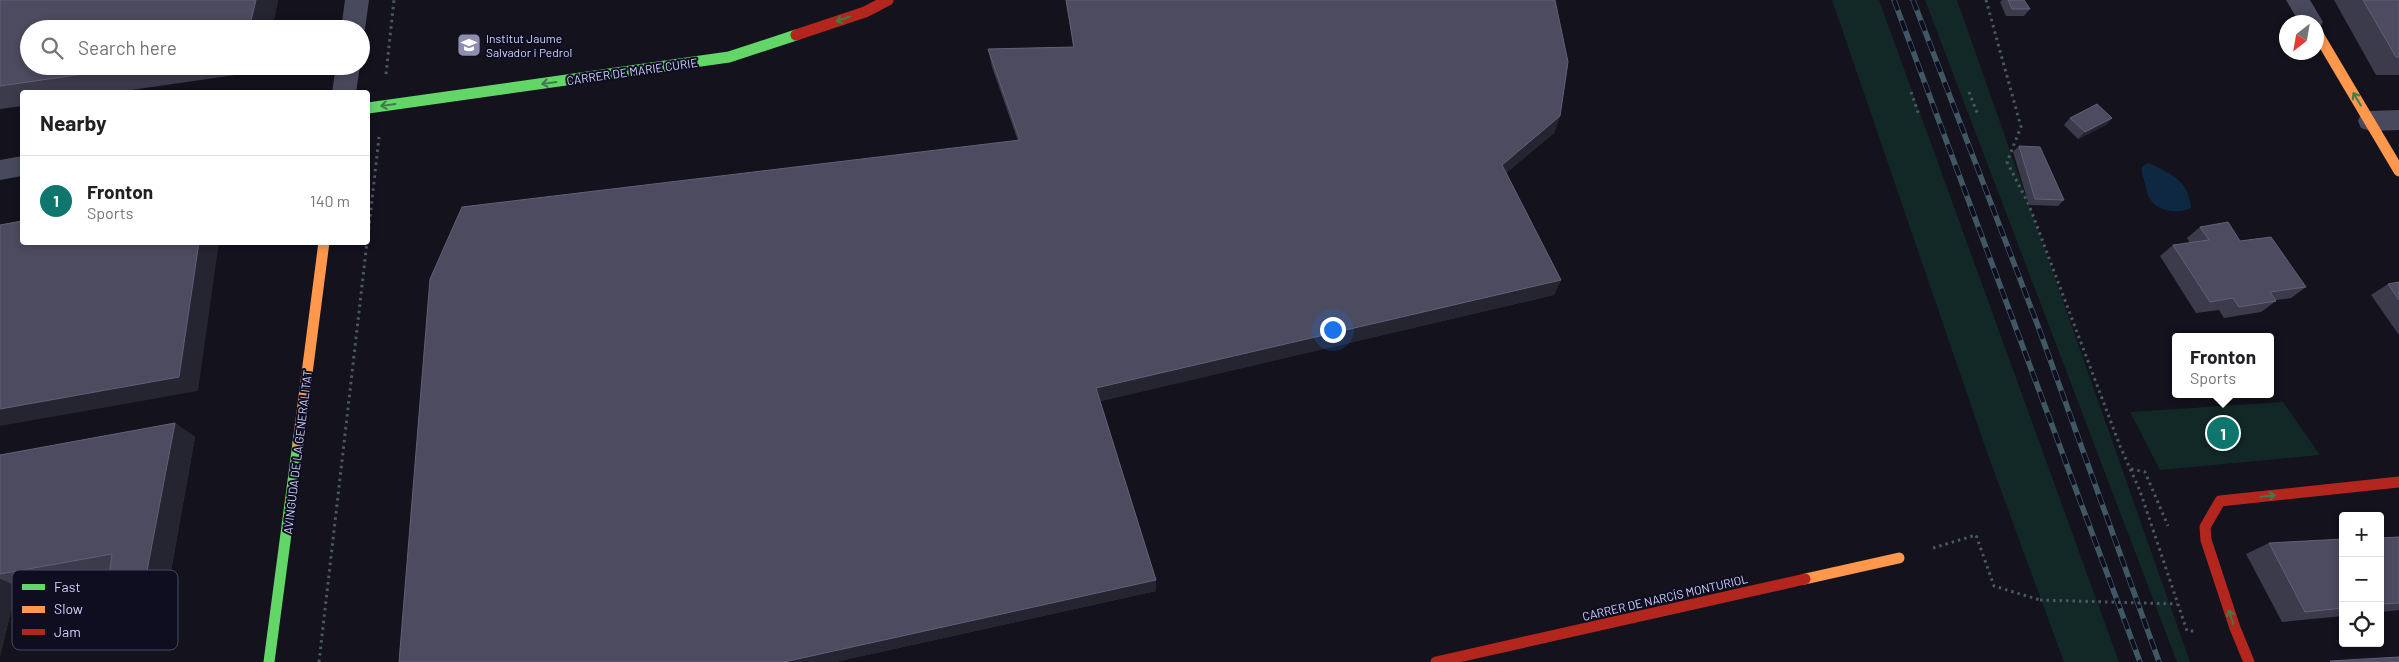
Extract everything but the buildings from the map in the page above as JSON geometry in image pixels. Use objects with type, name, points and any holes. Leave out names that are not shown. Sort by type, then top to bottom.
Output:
[{"type":"street","points":[[354,20],[357,0]]},
{"type":"street","name":"CARRER DE MARIE CURIE","points":[[370,108],[729,58],[865,12],[888,0]]},
{"type":"street","points":[[2298,0],[2307,15]]},
{"type":"street","points":[[2324,44],[2399,171]]},
{"type":"street","points":[[344,90],[347,75]]},
{"type":"street","points":[[2370,121],[2399,120]]},
{"type":"street","points":[[0,170],[20,166]]},
{"type":"street","name":"AVINGUDA DE LA GENERALITAT","points":[[269,662],[324,245]]},
{"type":"street","points":[[2249,662],[2235,628],[2206,540],[2205,527],[2220,501],[2399,482]]},
{"type":"street","name":"CARRER DE NARCÍS MONTURIOL","points":[[1436,662],[1899,558]]},
{"type":"path","points":[[1986,0],[2021,127],[2007,162],[2029,205],[2140,491],[2187,631]]},
{"type":"path","points":[[1911,92],[1919,115]]},
{"type":"path","points":[[1969,92],[1978,115]]},
{"type":"path","points":[[319,662],[367,245]]},
{"type":"path","points":[[2130,469],[2145,472]]},
{"type":"path","points":[[1899,558],[1976,535],[1994,586],[2040,600],[2177,604]]},
{"type":"green space","points":[[1832,0],[1879,0],[2119,662],[2064,662],[1988,455]]},
{"type":"green space","points":[[1925,0],[1957,0],[2190,662],[2177,662]]},
{"type":"green space","points":[[2283,402],[2320,455],[2160,470],[2130,412]]},
{"type":"water","points":[[2148,163],[2164,170],[2183,185],[2190,199],[2191,208],[2169,211],[2158,207],[2150,199],[2142,173],[2142,167]]},
{"type":"railway","points":[[1894,0],[2140,662]]},
{"type":"railway","points":[[1913,0],[2038,326],[2159,662]]},
{"type":"traffic: fast","points":[[370,108],[729,57],[796,35]]},
{"type":"traffic: fast","points":[[269,662],[298,443]]},
{"type":"traffic: slow","points":[[2324,44],[2399,171]]},
{"type":"traffic: slow","points":[[298,443],[324,245]]},
{"type":"traffic: slow","points":[[1805,579],[1899,558]]},
{"type":"traffic: jam","points":[[796,35],[865,12],[888,0]]},
{"type":"traffic: jam","points":[[2249,662],[2235,628],[2206,540],[2205,527],[2220,501],[2399,482]]},
{"type":"traffic: jam","points":[[1436,662],[1805,579]]},
{"type":"place","name":"Institut Jaume Salvador i Pedrol","points":[[469,45]]},
{"type":"place","name":"Fronton","points":[[2223,433]]}]
